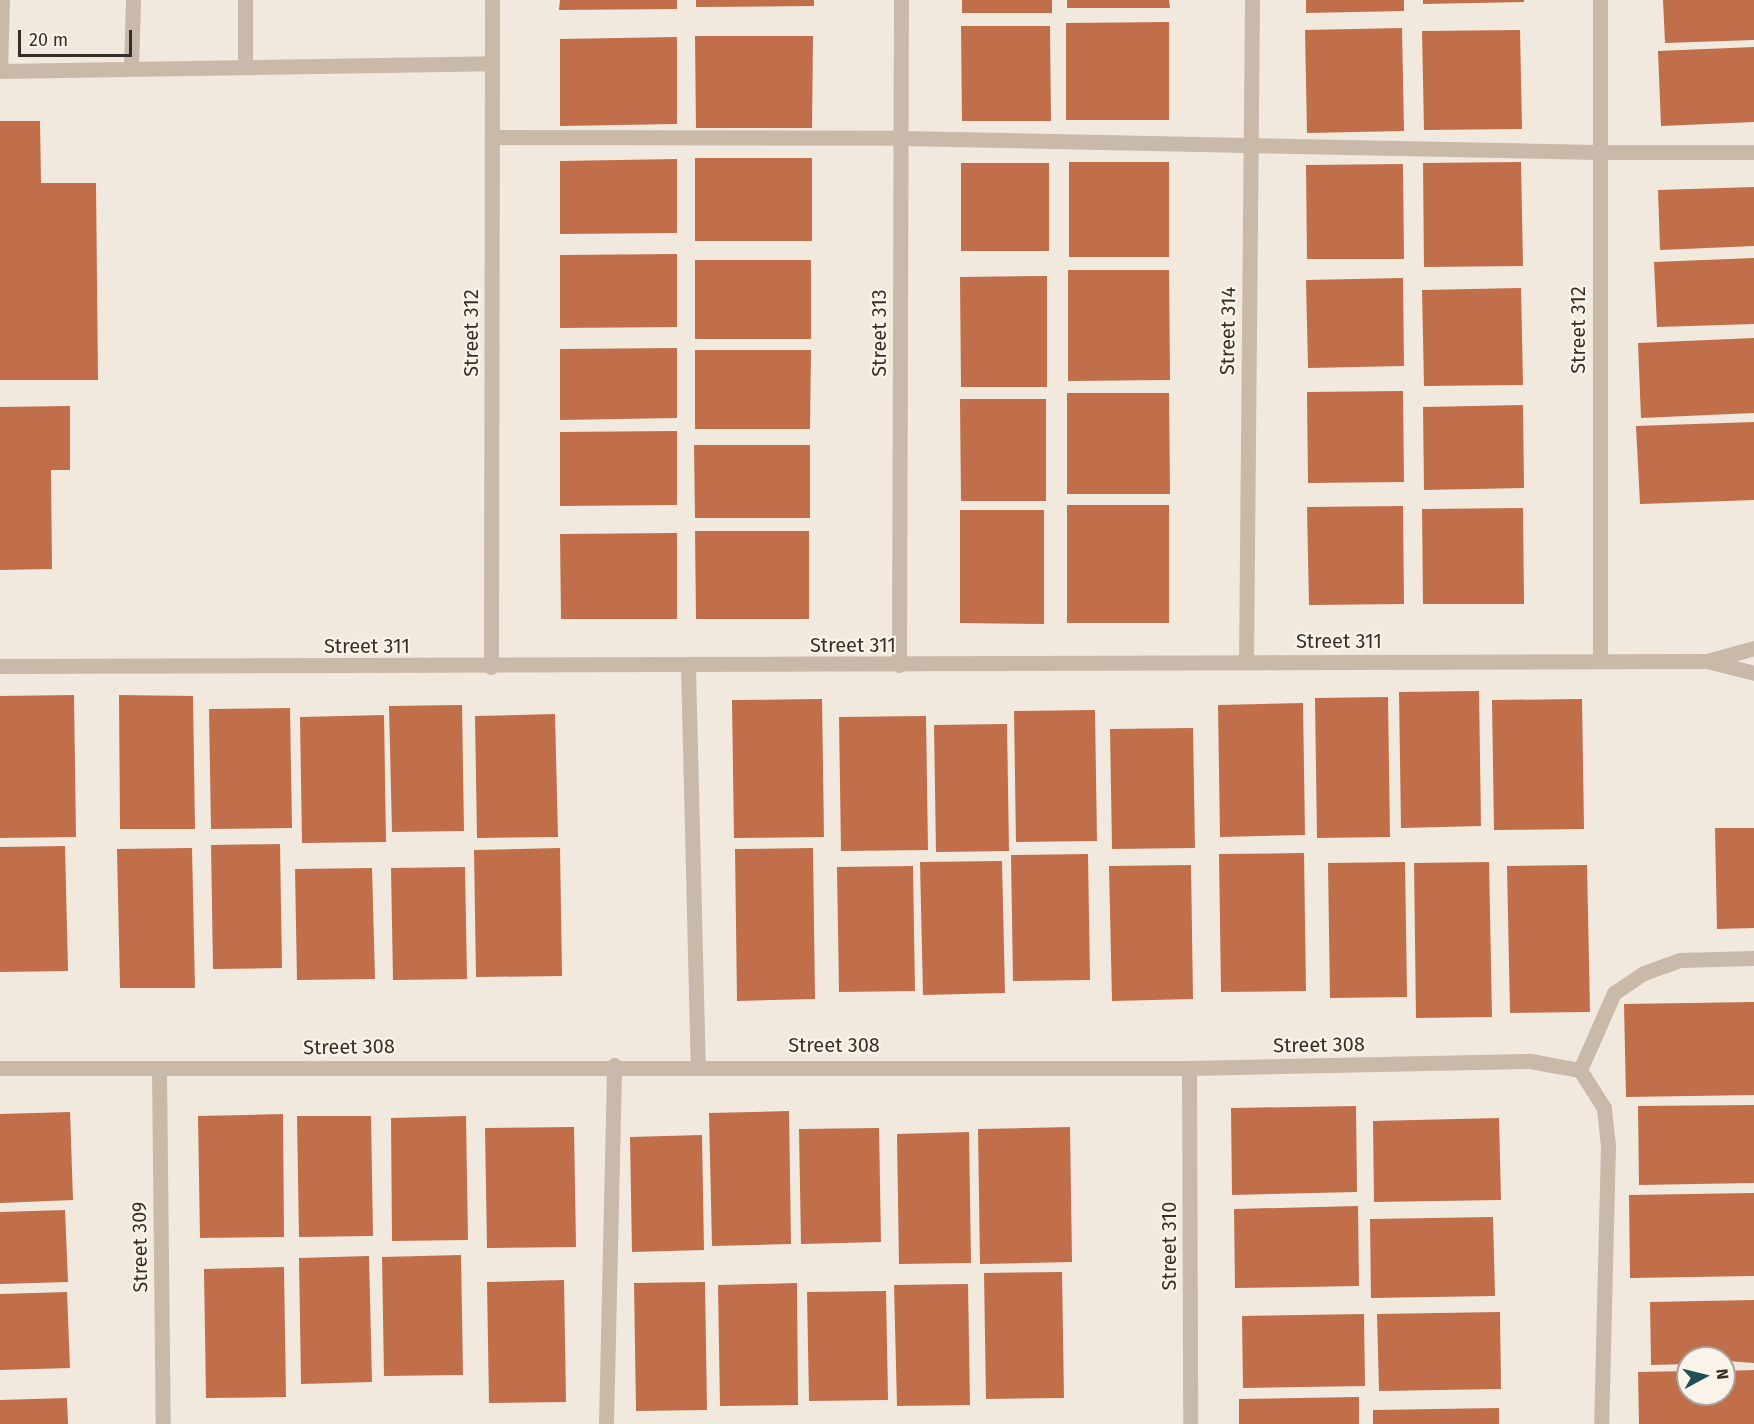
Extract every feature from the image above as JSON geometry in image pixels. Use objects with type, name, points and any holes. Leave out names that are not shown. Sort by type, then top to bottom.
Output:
[{"type":"street","points":[[2,0],[0,71],[492,63]]},
{"type":"street","points":[[131,68],[133,0]]},
{"type":"street","points":[[245,0],[245,67]]},
{"type":"street","name":"Street 312","points":[[491,667],[492,0]]},
{"type":"street","name":"Street 313","points":[[899,665],[901,0]]},
{"type":"street","name":"Street 314","points":[[1246,662],[1252,0]]},
{"type":"street","name":"Street 312","points":[[1600,0],[1598,152],[1600,660]]},
{"type":"street","points":[[492,137],[900,138],[1598,152],[1754,152]]},
{"type":"street","name":"Street 311","points":[[1707,661],[1754,648]]},
{"type":"street","name":"Street 311","points":[[0,666],[491,667],[1600,660],[1707,661],[1754,673]]},
{"type":"street","points":[[688,666],[698,1064]]},
{"type":"street","points":[[1601,1424],[1608,1144],[1604,1108],[1580,1070],[1614,993],[1644,973],[1679,960],[1754,958]]},
{"type":"street","name":"Street 308","points":[[0,1068],[159,1070],[698,1064],[1189,1068],[1530,1061],[1580,1070]]},
{"type":"street","points":[[606,1424],[614,1065]]},
{"type":"street","name":"Street 310","points":[[1189,1068],[1190,1424]]},
{"type":"street","name":"Street 309","points":[[159,1070],[163,1424]]},
{"type":"building","points":[[560,0],[677,0],[677,9],[559,10]]},
{"type":"building","points":[[696,0],[814,0],[814,6],[696,7]]},
{"type":"building","points":[[962,0],[1052,0],[1052,13],[962,13]]},
{"type":"building","points":[[1067,0],[1169,0],[1170,8],[1067,8]]},
{"type":"building","points":[[1306,0],[1404,0],[1404,11],[1306,13]]},
{"type":"building","points":[[1423,0],[1524,0],[1524,2],[1423,4]]},
{"type":"building","points":[[1663,0],[1754,0],[1754,40],[1665,43]]},
{"type":"building","points":[[1169,22],[1169,120],[1066,120],[1066,23]]},
{"type":"building","points":[[961,26],[1050,26],[1051,121],[962,121]]},
{"type":"building","points":[[1402,28],[1404,131],[1307,133],[1305,30]]},
{"type":"building","points":[[1520,30],[1522,129],[1424,130],[1422,31]]},
{"type":"building","points":[[695,36],[813,36],[812,128],[696,128]]},
{"type":"building","points":[[677,37],[677,124],[560,126],[560,39]]},
{"type":"building","points":[[1754,47],[1754,122],[1661,126],[1658,51]]},
{"type":"building","points":[[0,121],[40,121],[41,183],[96,183],[98,380],[0,380]]},
{"type":"building","points":[[695,158],[812,158],[812,241],[695,241]]},
{"type":"building","points":[[677,159],[677,233],[560,234],[560,161]]},
{"type":"building","points":[[1069,162],[1169,162],[1169,257],[1069,257]]},
{"type":"building","points":[[1521,162],[1523,266],[1424,267],[1423,163]]},
{"type":"building","points":[[961,163],[1049,163],[1049,251],[961,251]]},
{"type":"building","points":[[1403,164],[1404,259],[1307,259],[1306,165]]},
{"type":"building","points":[[1754,187],[1754,246],[1660,250],[1658,190]]},
{"type":"building","points":[[677,254],[677,327],[560,328],[560,255]]},
{"type":"building","points":[[1754,258],[1754,324],[1657,327],[1654,262]]},
{"type":"building","points":[[695,260],[811,260],[811,339],[695,339]]},
{"type":"building","points":[[1068,270],[1169,270],[1170,380],[1068,381]]},
{"type":"building","points":[[1047,276],[1047,387],[961,387],[960,277]]},
{"type":"building","points":[[1403,278],[1404,366],[1308,368],[1306,280]]},
{"type":"building","points":[[1521,288],[1523,385],[1424,386],[1422,290]]},
{"type":"building","points":[[1754,338],[1754,413],[1641,418],[1638,343]]},
{"type":"building","points":[[677,348],[677,418],[560,420],[560,349]]},
{"type":"building","points":[[695,350],[811,350],[810,429],[695,429]]},
{"type":"building","points":[[1403,391],[1404,482],[1308,483],[1307,392]]},
{"type":"building","points":[[1067,393],[1169,393],[1170,494],[1067,494]]},
{"type":"building","points":[[960,399],[1046,399],[1046,501],[961,501]]},
{"type":"building","points":[[1523,405],[1524,488],[1424,490],[1423,407]]},
{"type":"building","points":[[70,406],[70,470],[51,470],[52,569],[0,570],[0,407]]},
{"type":"building","points":[[1754,422],[1754,500],[1640,504],[1636,426]]},
{"type":"building","points":[[677,431],[677,505],[560,506],[560,432]]},
{"type":"building","points":[[694,445],[810,445],[810,518],[695,518]]},
{"type":"building","points":[[1067,505],[1169,505],[1169,623],[1067,623]]},
{"type":"building","points":[[1403,506],[1404,604],[1309,605],[1307,507]]},
{"type":"building","points":[[1523,508],[1524,604],[1423,604],[1422,509]]},
{"type":"building","points":[[960,510],[1044,510],[1044,624],[960,623]]},
{"type":"building","points":[[695,531],[809,531],[809,619],[696,619]]},
{"type":"building","points":[[677,533],[677,619],[561,619],[560,534]]},
{"type":"building","points":[[1479,691],[1481,826],[1401,828],[1399,692]]},
{"type":"building","points":[[74,695],[76,837],[0,838],[0,696]]},
{"type":"building","points":[[119,695],[193,696],[195,829],[120,829]]},
{"type":"building","points":[[1388,697],[1390,837],[1317,838],[1315,698]]},
{"type":"building","points":[[822,699],[824,837],[734,838],[732,700]]},
{"type":"building","points":[[1582,699],[1584,829],[1494,830],[1492,700]]},
{"type":"building","points":[[1303,703],[1305,835],[1220,837],[1218,705]]},
{"type":"building","points":[[462,705],[464,831],[392,832],[389,706]]},
{"type":"building","points":[[290,708],[292,828],[211,829],[209,709]]},
{"type":"building","points":[[1095,710],[1097,841],[1016,842],[1014,711]]},
{"type":"building","points":[[555,714],[558,837],[477,838],[475,716]]},
{"type":"building","points":[[384,715],[386,842],[302,843],[300,717]]},
{"type":"building","points":[[926,716],[928,850],[841,851],[839,717]]},
{"type":"building","points":[[1007,724],[1009,851],[936,852],[934,725]]},
{"type":"building","points":[[1193,728],[1195,848],[1112,849],[1110,729]]},
{"type":"building","points":[[1715,828],[1754,828],[1754,928],[1717,929]]},
{"type":"building","points":[[280,844],[282,968],[213,969],[211,845]]},
{"type":"building","points":[[65,846],[68,971],[0,972],[0,847]]},
{"type":"building","points":[[192,848],[195,988],[120,988],[117,849]]},
{"type":"building","points":[[560,848],[562,976],[476,977],[474,850]]},
{"type":"building","points":[[813,848],[815,999],[737,1001],[735,849]]},
{"type":"building","points":[[1304,853],[1306,991],[1221,992],[1219,854]]},
{"type":"building","points":[[1088,854],[1090,980],[1013,981],[1011,855]]},
{"type":"building","points":[[1002,861],[1005,993],[923,995],[920,862]]},
{"type":"building","points":[[1405,862],[1407,997],[1330,998],[1328,863]]},
{"type":"building","points":[[1489,862],[1492,1017],[1416,1018],[1414,863]]},
{"type":"building","points":[[1191,865],[1193,999],[1112,1001],[1109,866]]},
{"type":"building","points":[[1587,865],[1590,1012],[1510,1013],[1507,866]]},
{"type":"building","points":[[913,866],[915,991],[839,992],[837,867]]},
{"type":"building","points":[[465,867],[467,979],[393,980],[391,868]]},
{"type":"building","points":[[372,868],[375,979],[297,980],[295,869]]},
{"type":"building","points":[[1754,1002],[1754,1095],[1626,1097],[1624,1004]]},
{"type":"building","points":[[1754,1105],[1754,1183],[1639,1185],[1638,1106]]},
{"type":"building","points":[[1356,1106],[1357,1192],[1232,1195],[1231,1108]]},
{"type":"building","points":[[789,1111],[791,1244],[712,1246],[709,1113]]},
{"type":"building","points":[[70,1112],[73,1200],[0,1203],[0,1114]]},
{"type":"building","points":[[283,1114],[284,1237],[200,1238],[198,1116]]},
{"type":"building","points":[[297,1116],[371,1116],[373,1236],[299,1237]]},
{"type":"building","points":[[466,1116],[468,1240],[392,1241],[391,1118]]},
{"type":"building","points":[[1499,1118],[1501,1200],[1374,1202],[1373,1121]]},
{"type":"building","points":[[574,1127],[576,1247],[487,1248],[485,1128]]},
{"type":"building","points":[[1070,1127],[1072,1262],[980,1264],[978,1129]]},
{"type":"building","points":[[879,1128],[881,1242],[801,1244],[799,1129]]},
{"type":"building","points":[[969,1132],[971,1263],[899,1264],[897,1134]]},
{"type":"building","points":[[702,1135],[704,1250],[632,1252],[630,1137]]},
{"type":"building","points":[[1754,1193],[1754,1276],[1630,1278],[1629,1195]]},
{"type":"building","points":[[1358,1206],[1359,1286],[1235,1288],[1234,1209]]},
{"type":"building","points":[[65,1210],[68,1282],[0,1284],[0,1212]]},
{"type":"building","points":[[1493,1217],[1495,1296],[1371,1298],[1370,1219]]},
{"type":"building","points":[[461,1255],[463,1375],[384,1376],[382,1257]]},
{"type":"building","points":[[369,1256],[372,1382],[301,1384],[299,1258]]},
{"type":"building","points":[[284,1267],[286,1397],[206,1398],[204,1269]]},
{"type":"building","points":[[1062,1272],[1064,1398],[986,1399],[984,1273]]},
{"type":"building","points":[[564,1280],[566,1402],[489,1403],[487,1282]]},
{"type":"building","points":[[705,1282],[707,1410],[636,1411],[634,1283]]},
{"type":"building","points":[[797,1283],[798,1405],[720,1406],[718,1285]]},
{"type":"building","points":[[968,1284],[970,1405],[897,1406],[894,1285]]},
{"type":"building","points":[[886,1291],[888,1400],[809,1401],[807,1292]]},
{"type":"building","points":[[67,1292],[70,1368],[0,1370],[0,1294]]},
{"type":"building","points":[[1754,1300],[1754,1363],[1736,1362],[1736,1346],[1676,1346],[1676,1364],[1651,1365],[1650,1302]]},
{"type":"building","points":[[1500,1312],[1501,1389],[1379,1391],[1377,1314]]},
{"type":"building","points":[[1364,1314],[1365,1386],[1243,1388],[1242,1316]]},
{"type":"building","points":[[1754,1370],[1754,1424],[1639,1424],[1638,1372],[1676,1371],[1676,1406],[1736,1406],[1736,1371]]},
{"type":"building","points":[[1359,1397],[1359,1424],[1239,1424],[1239,1399]]},
{"type":"building","points":[[67,1398],[68,1424],[0,1424],[0,1400]]},
{"type":"building","points":[[1499,1408],[1499,1424],[1373,1424],[1373,1410]]}]
